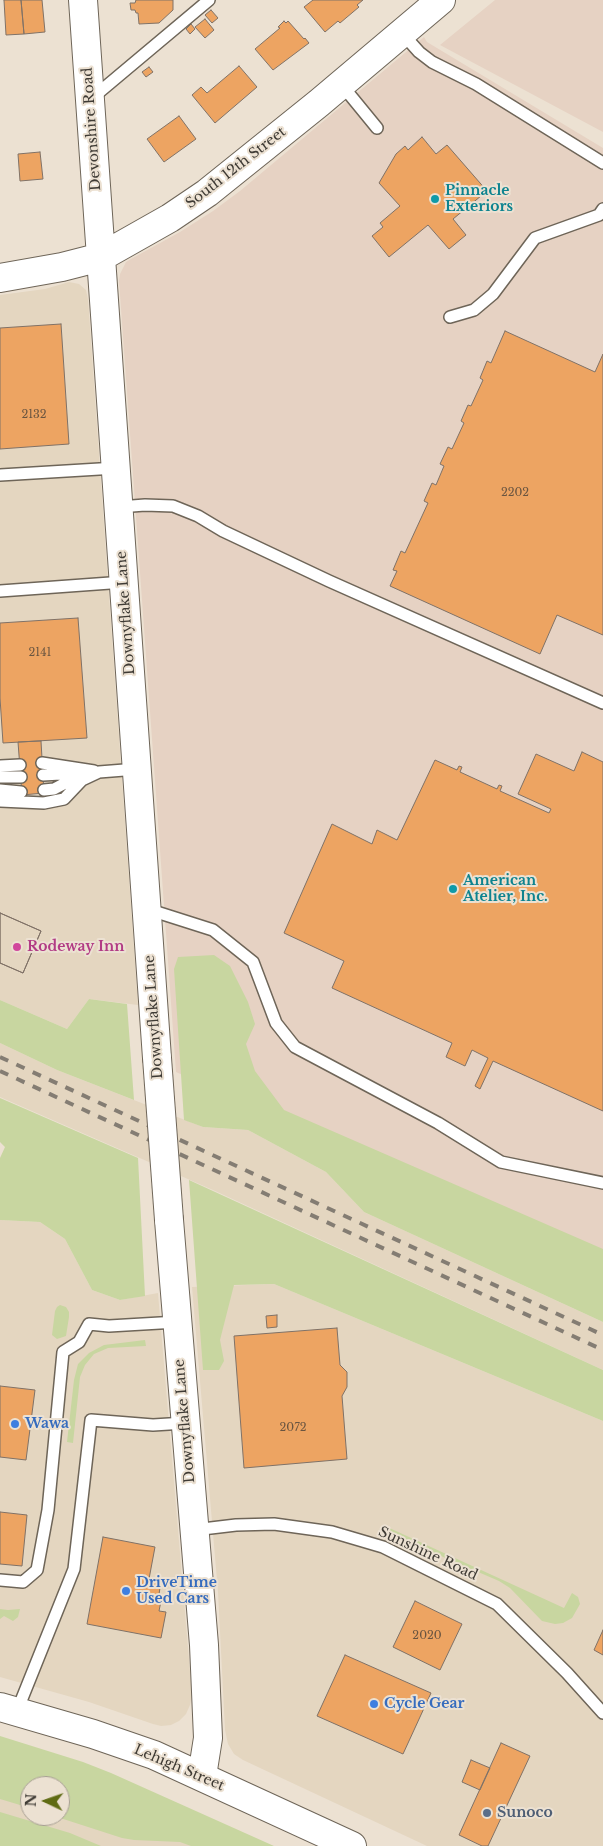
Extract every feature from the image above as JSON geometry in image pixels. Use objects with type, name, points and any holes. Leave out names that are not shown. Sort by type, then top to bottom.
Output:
[{"type":"street","name":"Devonshire Road","points":[[83,0],[101,257]]},
{"type":"street","name":"South 12th Street","points":[[0,278],[62,267],[101,257],[170,218],[207,193],[441,0]]},
{"type":"street","name":"Downyflake Lane","points":[[101,257],[169,1220],[204,1645],[208,1738],[202,1776]]},
{"type":"street","name":"Lehigh Street","points":[[8,1709],[93,1734],[154,1755],[352,1846]]},
{"type":"lane","points":[[90,100],[209,0]]},
{"type":"lane","points":[[402,34],[419,52],[432,62],[476,84],[603,163]]},
{"type":"lane","points":[[341,84],[377,128]]},
{"type":"lane","points":[[450,317],[474,310],[493,294],[535,238],[599,215],[603,209]]},
{"type":"lane","points":[[0,475],[116,468]]},
{"type":"lane","points":[[119,507],[145,505],[173,506],[198,516],[223,531],[329,581],[603,703]]},
{"type":"lane","points":[[0,591],[124,582]]},
{"type":"lane","points":[[42,763],[99,772]]},
{"type":"lane","points":[[0,766],[20,765]]},
{"type":"lane","points":[[43,776],[137,770]]},
{"type":"lane","points":[[44,790],[54,789],[71,780],[99,772]]},
{"type":"lane","points":[[0,801],[44,803],[64,799],[82,780],[99,772]]},
{"type":"lane","points":[[0,777],[20,777]]},
{"type":"lane","points":[[0,790],[22,792]]},
{"type":"lane","points":[[147,909],[213,930],[253,962],[276,1024],[295,1047],[438,1123],[501,1162],[603,1182]]},
{"type":"lane","points":[[0,1580],[23,1582],[37,1570],[48,1510],[63,1352],[79,1342],[90,1324],[109,1326],[177,1322]]},
{"type":"lane","points":[[8,1709],[74,1568],[91,1420],[154,1425],[185,1423]]},
{"type":"lane","name":"Sunshine Road","points":[[194,1530],[236,1525],[274,1524],[332,1532],[383,1547],[497,1604],[567,1673],[603,1713]]},
{"type":"shaded area","points":[[495,0],[603,0],[603,132],[440,45]]},
{"type":"shaded area","points":[[424,37],[427,42],[603,148],[603,1269],[176,1072],[120,274],[126,262],[180,232],[240,191]]},
{"type":"shaded area","points":[[69,282],[79,284],[86,290],[88,299],[138,1005],[89,999],[67,1029],[0,1000],[0,295],[45,289]]},
{"type":"shaded area","points":[[0,1043],[57,1070],[203,1127],[248,1130],[326,1172],[364,1212],[603,1322],[603,1370],[213,1190],[0,1097]]},
{"type":"shaded area","points":[[0,1220],[40,1222],[65,1239],[92,1290],[120,1300],[158,1293],[192,1695],[186,1714],[179,1721],[171,1725],[161,1726],[153,1724],[89,1702],[0,1677]]},
{"type":"shaded area","points":[[274,1284],[603,1421],[603,1846],[427,1846],[243,1760],[234,1754],[228,1744],[225,1730],[218,1592],[192,1287]]},
{"type":"shaded area","points":[[0,1755],[53,1776],[20,1776],[20,1826],[70,1826],[70,1783],[231,1846],[0,1846]]},
{"type":"green space","points":[[214,955],[230,966],[248,1002],[255,1024],[246,1044],[255,1071],[284,1110],[603,1249],[603,1322],[364,1212],[326,1172],[248,1130],[203,1127],[184,1120],[174,969],[178,957]]},
{"type":"green space","points":[[89,999],[127,1004],[134,1100],[57,1070],[0,1043],[0,1000],[67,1029]]},
{"type":"green space","points":[[0,1098],[138,1158],[145,1296],[120,1300],[92,1290],[65,1239],[40,1222],[0,1220],[0,1158],[5,1147],[0,1142]]},
{"type":"green space","points":[[189,1180],[603,1370],[603,1421],[274,1284],[234,1285],[220,1340],[224,1361],[219,1370],[203,1370]]},
{"type":"green space","points":[[60,1305],[66,1307],[69,1317],[66,1336],[57,1339],[52,1335],[55,1311]]},
{"type":"green space","points":[[145,1340],[146,1346],[108,1348],[94,1354],[85,1365],[80,1377],[73,1443],[67,1442],[74,1380],[78,1364],[89,1353],[104,1345]]},
{"type":"green space","points":[[385,1526],[564,1608],[572,1593],[578,1597],[580,1604],[572,1618],[563,1623],[555,1624],[542,1621],[510,1588],[499,1581],[383,1531]]},
{"type":"green space","points":[[0,1609],[20,1609],[18,1617],[13,1621],[4,1616],[0,1619]]},
{"type":"green space","points":[[0,1736],[83,1762],[111,1773],[274,1846],[191,1846],[180,1842],[134,1840],[70,1821],[70,1776],[20,1776],[20,1805],[0,1799]]},
{"type":"green space","points":[[0,1812],[20,1818],[20,1826],[47,1826],[101,1846],[0,1846]]},
{"type":"building","points":[[4,0],[21,0],[24,34],[6,35]]},
{"type":"building","points":[[21,0],[42,0],[45,32],[24,34]]},
{"type":"building","points":[[136,0],[173,0],[173,10],[159,23],[139,24],[138,13],[135,10],[131,10],[130,3],[135,3]]},
{"type":"building","points":[[313,0],[363,0],[357,5],[359,7],[340,23],[338,21],[325,32],[304,7]]},
{"type":"building","points":[[211,10],[218,18],[212,23],[205,15]]},
{"type":"building","points":[[205,19],[214,30],[205,38],[195,27]]},
{"type":"building","points":[[284,21],[286,23],[288,21],[309,43],[273,70],[255,49],[280,28],[278,27]]},
{"type":"building","points":[[191,24],[195,29],[190,34],[186,29]]},
{"type":"building","points":[[239,66],[257,87],[215,123],[192,95],[201,87],[207,93]]},
{"type":"building","points":[[149,67],[153,72],[146,77],[142,72]]},
{"type":"building","points":[[179,116],[196,139],[164,162],[147,139]]},
{"type":"building","name":"Pinnacle Exteriors","points":[[422,137],[436,154],[447,145],[487,191],[453,219],[466,235],[449,249],[428,225],[389,257],[372,236],[383,227],[380,223],[400,206],[379,183],[396,154],[405,146],[408,150]]},
{"type":"building","points":[[40,152],[43,179],[20,181],[18,154]]},
{"type":"building","points":[[61,324],[69,444],[0,449],[0,328]]},
{"type":"building","points":[[505,331],[595,372],[603,354],[603,635],[557,615],[540,654],[390,586],[397,571],[393,570],[401,551],[405,553],[428,503],[424,501],[432,483],[436,485],[444,466],[440,464],[448,447],[452,449],[464,423],[461,421],[468,405],[471,406],[483,380],[480,378],[487,361],[491,363]]},
{"type":"building","points":[[78,618],[87,738],[3,743],[0,698],[0,623]]},
{"type":"building","points":[[41,741],[44,793],[22,795],[18,742]]},
{"type":"building","name":"American Atelier, Inc.","points":[[582,752],[603,762],[603,1111],[493,1061],[480,1089],[475,1086],[488,1058],[472,1050],[465,1066],[446,1057],[452,1043],[332,988],[344,961],[284,933],[332,824],[372,844],[377,830],[397,840],[435,760],[457,770],[459,766],[462,767],[460,772],[497,789],[499,785],[502,786],[500,791],[549,813],[551,809],[518,794],[536,754],[574,771]]},
{"type":"building","name":"Rodeway Inn","points":[[0,913],[41,931],[23,973],[0,963]]},
{"type":"building","name":"Rodeway Inn","points":[[0,913],[41,931],[23,973],[0,963]]},
{"type":"building","points":[[277,1315],[277,1327],[267,1328],[266,1316]]},
{"type":"building","points":[[337,1328],[340,1365],[347,1372],[347,1387],[342,1396],[347,1459],[244,1468],[234,1336]]},
{"type":"building","name":"Wawa","points":[[0,1386],[35,1390],[26,1460],[0,1457]]},
{"type":"building","points":[[0,1512],[27,1515],[22,1566],[0,1564]]},
{"type":"building","name":"DriveTime Used Cars","points":[[103,1537],[155,1547],[149,1579],[161,1581],[158,1601],[161,1601],[159,1611],[166,1612],[161,1638],[87,1624]]},
{"type":"building","points":[[415,1601],[462,1624],[440,1670],[393,1647]]},
{"type":"building","points":[[603,1630],[603,1655],[594,1650]]},
{"type":"building","name":"Cycle Gear","points":[[345,1655],[431,1693],[403,1754],[317,1716]]},
{"type":"building","name":"Sunoco","points":[[501,1743],[530,1756],[488,1846],[482,1846],[459,1835]]},
{"type":"building","points":[[471,1760],[490,1768],[480,1790],[462,1782]]},
{"type":"railway","points":[[0,1057],[603,1335]]},
{"type":"railway","points":[[0,1071],[603,1350]]},
{"type":"place","name":"Pinnacle Exteriors","points":[[435,199]]},
{"type":"place","name":"American Atelier, Inc.","points":[[453,889]]},
{"type":"place","name":"Rodeway Inn","points":[[17,947]]},
{"type":"place","name":"Wawa","points":[[15,1424]]},
{"type":"place","name":"DriveTime Used Cars","points":[[126,1591]]},
{"type":"place","name":"Cycle Gear","points":[[374,1704]]},
{"type":"place","name":"Sunoco","points":[[487,1813]]}]
